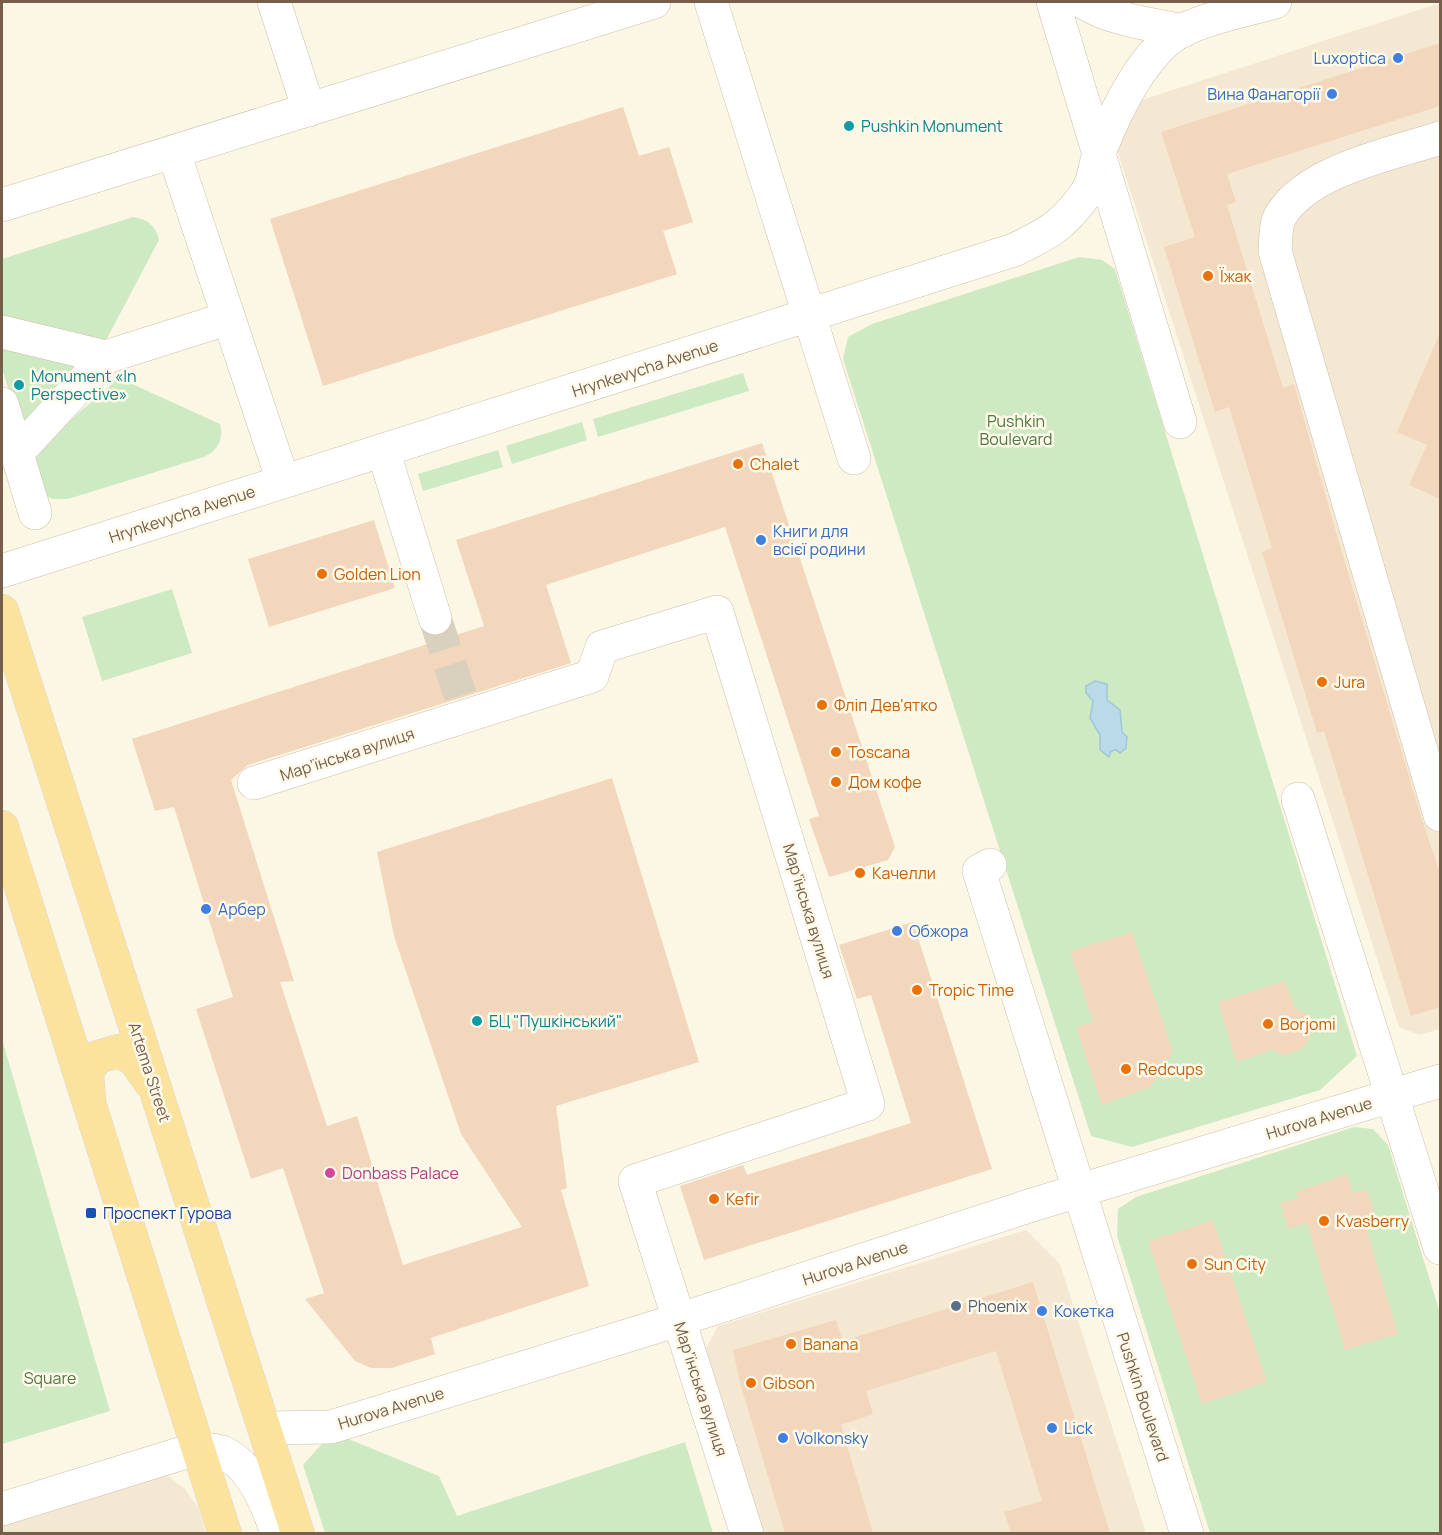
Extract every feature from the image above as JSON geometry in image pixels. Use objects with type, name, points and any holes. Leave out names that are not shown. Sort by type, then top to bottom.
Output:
[{"type":"main road","name":"Artema Street","points":[[2,611],[298,1533]]},
{"type":"main road","points":[[2,827],[225,1533]]},
{"type":"main road","points":[[89,1108],[87,1074],[95,1058],[118,1051],[134,1059],[156,1091]]},
{"type":"street","points":[[274,2],[309,110]]},
{"type":"street","points":[[2,205],[654,2]]},
{"type":"street","points":[[711,2],[854,458]]},
{"type":"street","points":[[1053,2],[1100,150],[1179,422]]},
{"type":"street","name":"Hrynkevycha Avenue","points":[[1083,2],[1096,10],[1183,31]]},
{"type":"street","name":"Hrynkevycha Avenue","points":[[2,571],[1014,250],[1055,230],[1083,198],[1095,177],[1100,150],[1144,66],[1160,48],[1183,31],[1275,2]]},
{"type":"street","points":[[1440,138],[1320,178],[1296,195],[1279,217],[1275,251],[1440,814]]},
{"type":"street","points":[[174,153],[283,482]]},
{"type":"street","points":[[17,453],[106,357],[229,318]]},
{"type":"street","points":[[2,332],[106,357]]},
{"type":"street","points":[[2,404],[35,513]]},
{"type":"street","points":[[383,450],[435,618]]},
{"type":"street","name":"Мар’їнська вулиця","points":[[254,783],[592,676],[602,647],[717,612],[868,1104],[635,1181],[747,1533]]},
{"type":"street","points":[[1298,800],[1440,1248]]},
{"type":"street","name":"Pushkin Boulevard","points":[[990,865],[979,872],[1187,1533]]},
{"type":"street","name":"Hurova Avenue","points":[[266,1428],[331,1426],[678,1320],[1078,1192],[1440,1081]]},
{"type":"street","points":[[2,1509],[199,1448],[223,1453],[256,1483],[266,1501],[277,1533]]},
{"type":"shaded area","points":[[1440,3],[1440,1029],[1419,1035],[1399,1027],[1105,112]]},
{"type":"shaded area","points":[[1026,1230],[1060,1264],[1146,1533],[760,1533],[703,1355],[718,1326]]},
{"type":"shaded area","points":[[167,1475],[185,1489],[198,1507],[206,1533],[2,1534],[2,1525]]},
{"type":"green space","points":[[133,217],[143,219],[150,224],[156,230],[159,240],[104,344],[2,321],[2,259]]},
{"type":"green space","name":"Pushkin Boulevard","points":[[1079,257],[1102,260],[1115,269],[1357,1056],[1320,1090],[1132,1147],[1091,1136],[843,359],[848,337],[872,324]]},
{"type":"green space","points":[[2,341],[74,354],[81,378],[20,429],[2,368]]},
{"type":"green space","points":[[743,373],[749,391],[598,437],[593,419]]},
{"type":"green space","points":[[119,378],[220,424],[219,444],[204,457],[68,499],[52,499],[45,495],[30,455]]},
{"type":"green space","points":[[582,422],[587,440],[512,464],[506,446]]},
{"type":"green space","points":[[498,450],[503,467],[423,491],[418,474]]},
{"type":"green space","points":[[172,589],[192,653],[102,681],[82,617]]},
{"type":"green space","name":"Square","points":[[2,1039],[110,1411],[2,1444]]},
{"type":"green space","points":[[1354,1127],[1373,1129],[1388,1145],[1440,1313],[1440,1533],[1210,1533],[1117,1236],[1118,1209],[1136,1197]]},
{"type":"green space","points":[[346,1438],[439,1476],[457,1516],[685,1442],[713,1533],[325,1533],[303,1465],[322,1444]]},
{"type":"water","points":[[1095,681],[1107,684],[1107,700],[1120,710],[1122,732],[1127,737],[1126,748],[1120,753],[1116,750],[1111,751],[1109,757],[1100,750],[1100,735],[1090,718],[1093,701],[1086,693],[1086,686]]},
{"type":"building","points":[[1440,43],[1440,106],[1227,174],[1236,202],[1227,205],[1283,388],[1294,384],[1340,546],[1440,873],[1440,1007],[1411,1016],[1324,731],[1317,733],[1262,552],[1272,548],[1229,407],[1215,412],[1164,247],[1195,237],[1161,132]]},
{"type":"building","points":[[623,107],[639,156],[669,147],[693,222],[663,231],[677,274],[323,386],[270,219]]},
{"type":"building","points":[[1440,333],[1440,499],[1409,485],[1427,445],[1397,432]]},
{"type":"building","points":[[762,443],[895,847],[888,860],[829,877],[809,819],[819,816],[725,527],[546,585],[571,663],[248,765],[231,780],[294,981],[280,982],[327,1126],[357,1116],[403,1265],[522,1227],[461,1134],[394,936],[377,852],[612,778],[699,1062],[556,1106],[567,1188],[561,1190],[589,1286],[431,1338],[435,1354],[392,1368],[371,1368],[355,1361],[305,1299],[324,1293],[283,1168],[251,1179],[196,1009],[233,997],[174,807],[155,811],[132,739],[484,626],[456,540]]},
{"type":"building","name":"Golden Lion","points":[[374,520],[395,588],[269,627],[248,559]]},
{"type":"building","points":[[913,922],[992,1169],[704,1260],[680,1186],[743,1165],[747,1175],[911,1123],[871,995],[857,999],[839,945]]},
{"type":"building","points":[[1132,932],[1173,1052],[1150,1087],[1102,1105],[1076,1027],[1093,1022],[1070,951]]},
{"type":"building","name":"Borjomi","points":[[1285,981],[1295,1008],[1310,1016],[1312,1033],[1303,1049],[1283,1055],[1273,1050],[1236,1062],[1218,1002]]},
{"type":"building","points":[[1347,1174],[1353,1193],[1366,1189],[1375,1214],[1363,1218],[1398,1334],[1345,1350],[1307,1223],[1288,1229],[1280,1203],[1298,1198],[1296,1192]]},
{"type":"building","points":[[1213,1220],[1267,1382],[1202,1404],[1148,1241]]},
{"type":"building","points":[[1033,1282],[1110,1533],[1011,1533],[1004,1512],[1042,1501],[996,1351],[866,1391],[873,1414],[841,1425],[873,1533],[785,1533],[740,1383],[733,1350],[836,1320],[843,1341]]},
{"type":"tunnel","points":[[435,618],[467,716]]},
{"type":"place","name":"Luxoptica","points":[[1398,58]]},
{"type":"place","name":"Вина Фанагорії","points":[[1332,94]]},
{"type":"place","name":"Pushkin Monument","points":[[849,126]]},
{"type":"place","name":"Їжак","points":[[1208,276]]},
{"type":"place","name":"Monument «In Perspective»","points":[[19,385]]},
{"type":"place","name":"Chalet","points":[[738,464]]},
{"type":"place","name":"Книги для всієї родини","points":[[761,540]]},
{"type":"place","name":"Golden Lion","points":[[322,574]]},
{"type":"place","name":"Jura","points":[[1322,682]]},
{"type":"place","name":"Фліп Дев'ятко","points":[[822,705]]},
{"type":"place","name":"Toscana","points":[[836,752]]},
{"type":"place","name":"Дом кофе","points":[[836,782]]},
{"type":"place","name":"Качелли","points":[[860,873]]},
{"type":"place","name":"Арбер","points":[[206,909]]},
{"type":"place","name":"Обжора","points":[[897,931]]},
{"type":"place","name":"Tropic Time","points":[[917,990]]},
{"type":"place","name":"БЦ \"Пушкінський\"","points":[[477,1021]]},
{"type":"place","name":"Borjomi","points":[[1268,1024]]},
{"type":"place","name":"Redcups","points":[[1126,1069]]},
{"type":"place","name":"Donbass Palace","points":[[330,1173]]},
{"type":"place","name":"Kefir","points":[[714,1199]]},
{"type":"place","name":"Проспект Гурова","points":[[91,1213]]},
{"type":"place","name":"Кvasberry","points":[[1324,1221]]},
{"type":"place","name":"Sun City","points":[[1192,1264]]},
{"type":"place","name":"Phoenix","points":[[956,1306]]},
{"type":"place","name":"Кокетка","points":[[1042,1311]]},
{"type":"place","name":"Banana","points":[[791,1344]]},
{"type":"place","name":"Gibson","points":[[751,1383]]},
{"type":"place","name":"Lick","points":[[1052,1428]]},
{"type":"place","name":"Volkonsky","points":[[783,1438]]}]
